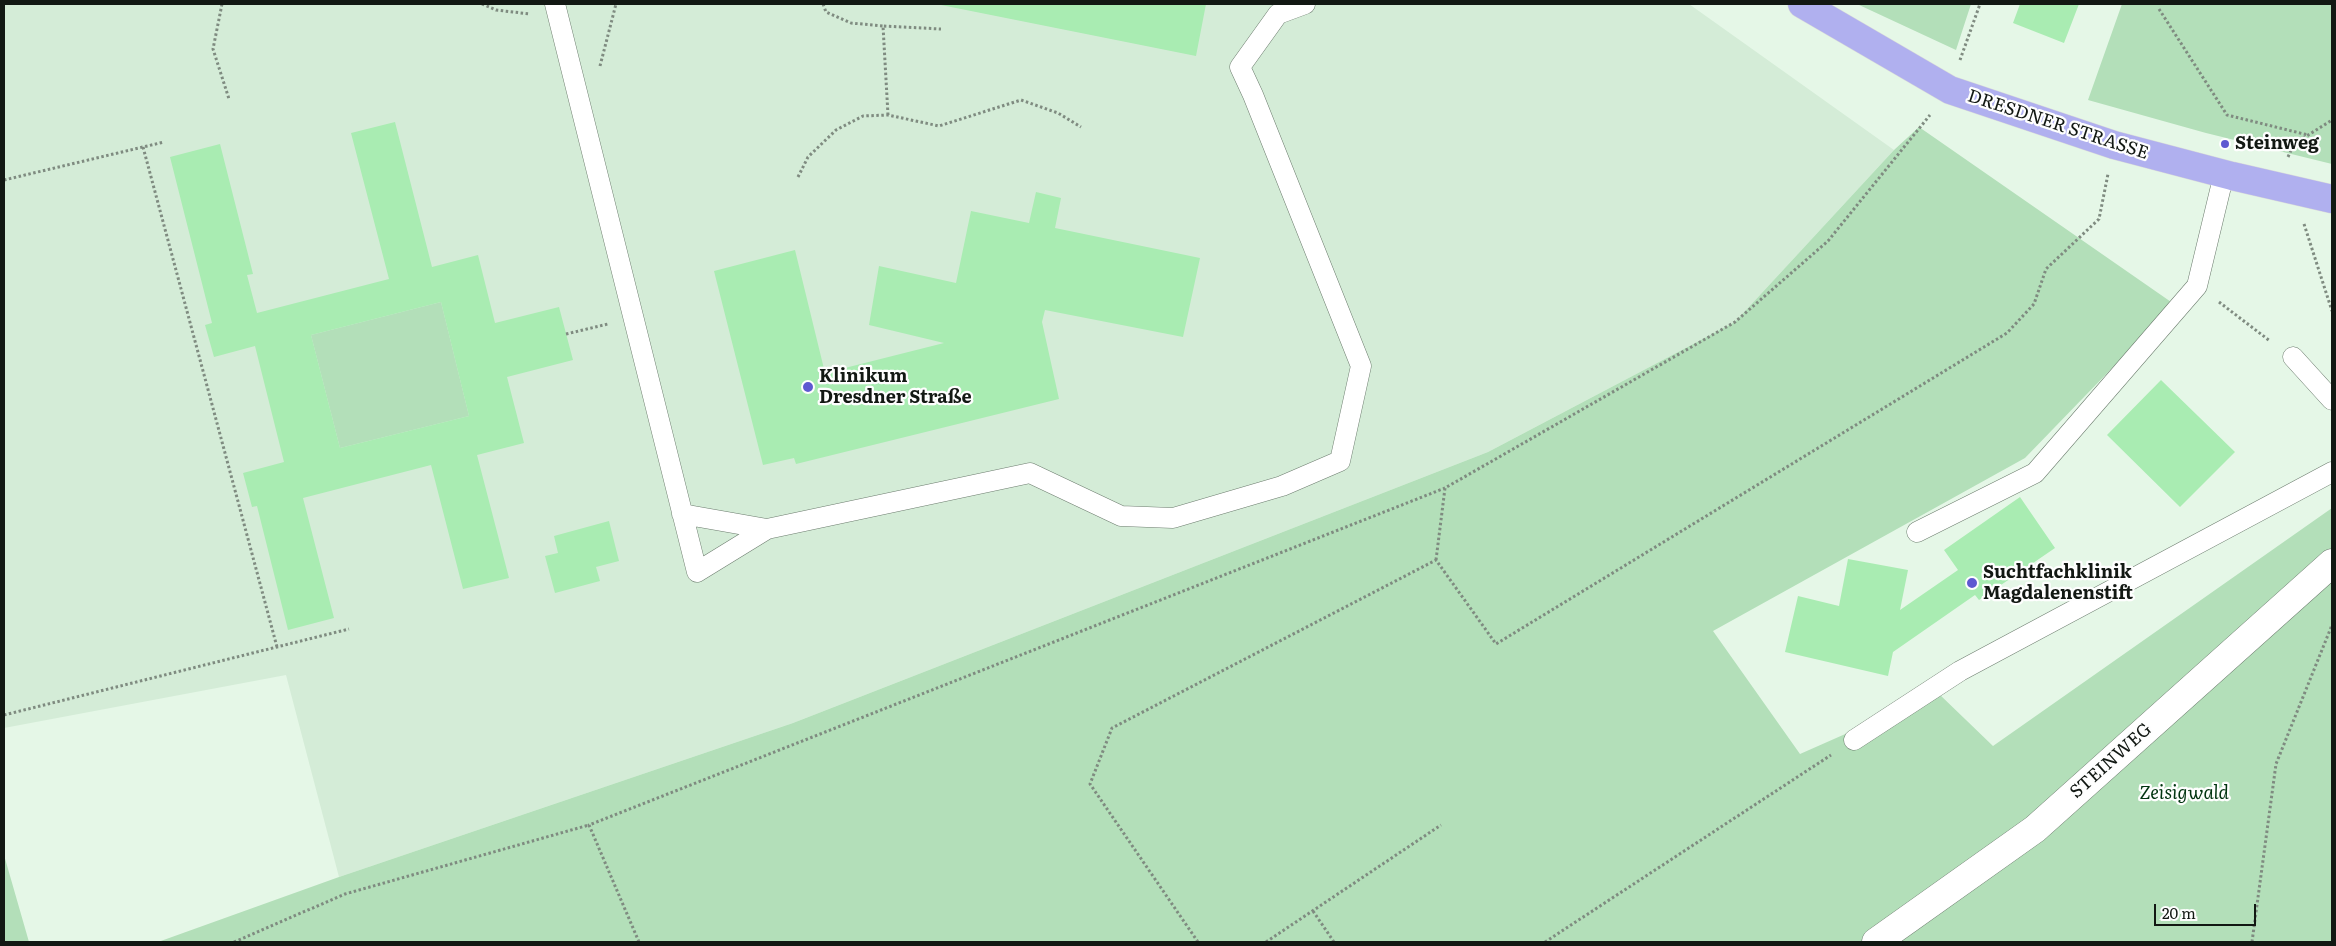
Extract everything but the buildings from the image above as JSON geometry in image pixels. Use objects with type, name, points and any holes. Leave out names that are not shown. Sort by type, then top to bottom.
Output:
[{"type":"main road","name":"DRESDNER STRASSE","points":[[1802,4],[1950,90],[2114,144],[2224,174],[2332,199]]},
{"type":"street","name":"STEINWEG","points":[[1876,942],[2035,829],[2332,562]]},
{"type":"lane","points":[[555,4],[697,572],[768,529],[1030,473],[1121,516],[1173,518],[1282,486],[1340,460],[1361,366],[1253,94],[1240,67],[1276,9],[1305,4]]},
{"type":"lane","points":[[1917,532],[2035,473],[2196,286],[2224,174]]},
{"type":"lane","points":[[2293,357],[2332,400]]},
{"type":"lane","points":[[1854,740],[1960,671],[2332,472]]},
{"type":"lane","points":[[682,514],[768,529]]},
{"type":"path","points":[[222,4],[213,48],[229,99]]},
{"type":"path","points":[[482,4],[496,10],[532,14]]},
{"type":"path","points":[[580,104],[596,80],[616,4]]},
{"type":"path","points":[[823,4],[826,12],[850,23],[941,29]]},
{"type":"path","points":[[1969,34],[1980,4]]},
{"type":"path","points":[[2159,9],[2227,115],[2308,135]]},
{"type":"path","points":[[883,26],[888,115]]},
{"type":"path","points":[[234,942],[345,894],[589,825],[1445,488],[1735,322],[1828,241],[1950,90]]},
{"type":"path","points":[[798,177],[808,157],[836,130],[863,116],[888,115],[939,126],[1021,100],[1058,113],[1081,127]]},
{"type":"path","points":[[2332,120],[2294,144],[2286,189],[2332,311]]},
{"type":"path","points":[[4,180],[164,142]]},
{"type":"path","points":[[1445,488],[1436,560],[1496,644],[2007,332],[2034,304],[2046,269],[2099,219],[2114,144]]},
{"type":"path","points":[[143,147],[277,647]]},
{"type":"path","points":[[2220,303],[2293,357]]},
{"type":"path","points":[[566,334],[633,318]]},
{"type":"path","points":[[1198,942],[1090,784],[1112,728],[1436,560]]},
{"type":"path","points":[[2252,942],[2276,764],[2332,625]]},
{"type":"path","points":[[4,715],[349,629]]},
{"type":"path","points":[[1545,942],[1854,740]]},
{"type":"path","points":[[589,825],[640,942]]},
{"type":"path","points":[[1266,942],[1441,825]]},
{"type":"path","points":[[1313,911],[1334,942]]},
{"type":"shaded area","name":"Klinikum Dresdner Straße","points":[[4,4],[1689,4],[1894,150],[1735,322],[1488,452],[793,723],[339,877],[286,675],[4,728]]},
{"type":"green space","points":[[1857,4],[1971,4],[1956,50]]},
{"type":"green space","points":[[2122,4],[2332,4],[2332,164],[2206,133],[2088,100]]},
{"type":"green space","name":"Zeisigwald","points":[[1919,127],[2174,304],[2025,458],[1713,631],[1800,754],[1938,693],[1993,746],[2332,508],[2332,942],[158,942],[339,877],[793,723],[1488,452],[1735,322],[1894,150]]},
{"type":"green space","points":[[441,302],[469,416],[340,448],[311,335]]},
{"type":"green space","points":[[4,855],[29,942],[4,942]]},
{"type":"place","name":"Steinweg","points":[[2225,144]]},
{"type":"place","name":"Klinikum Dresdner Straße","points":[[808,387]]},
{"type":"place","name":"Suchtfachklinik Magdalenenstift","points":[[1972,583]]}]
